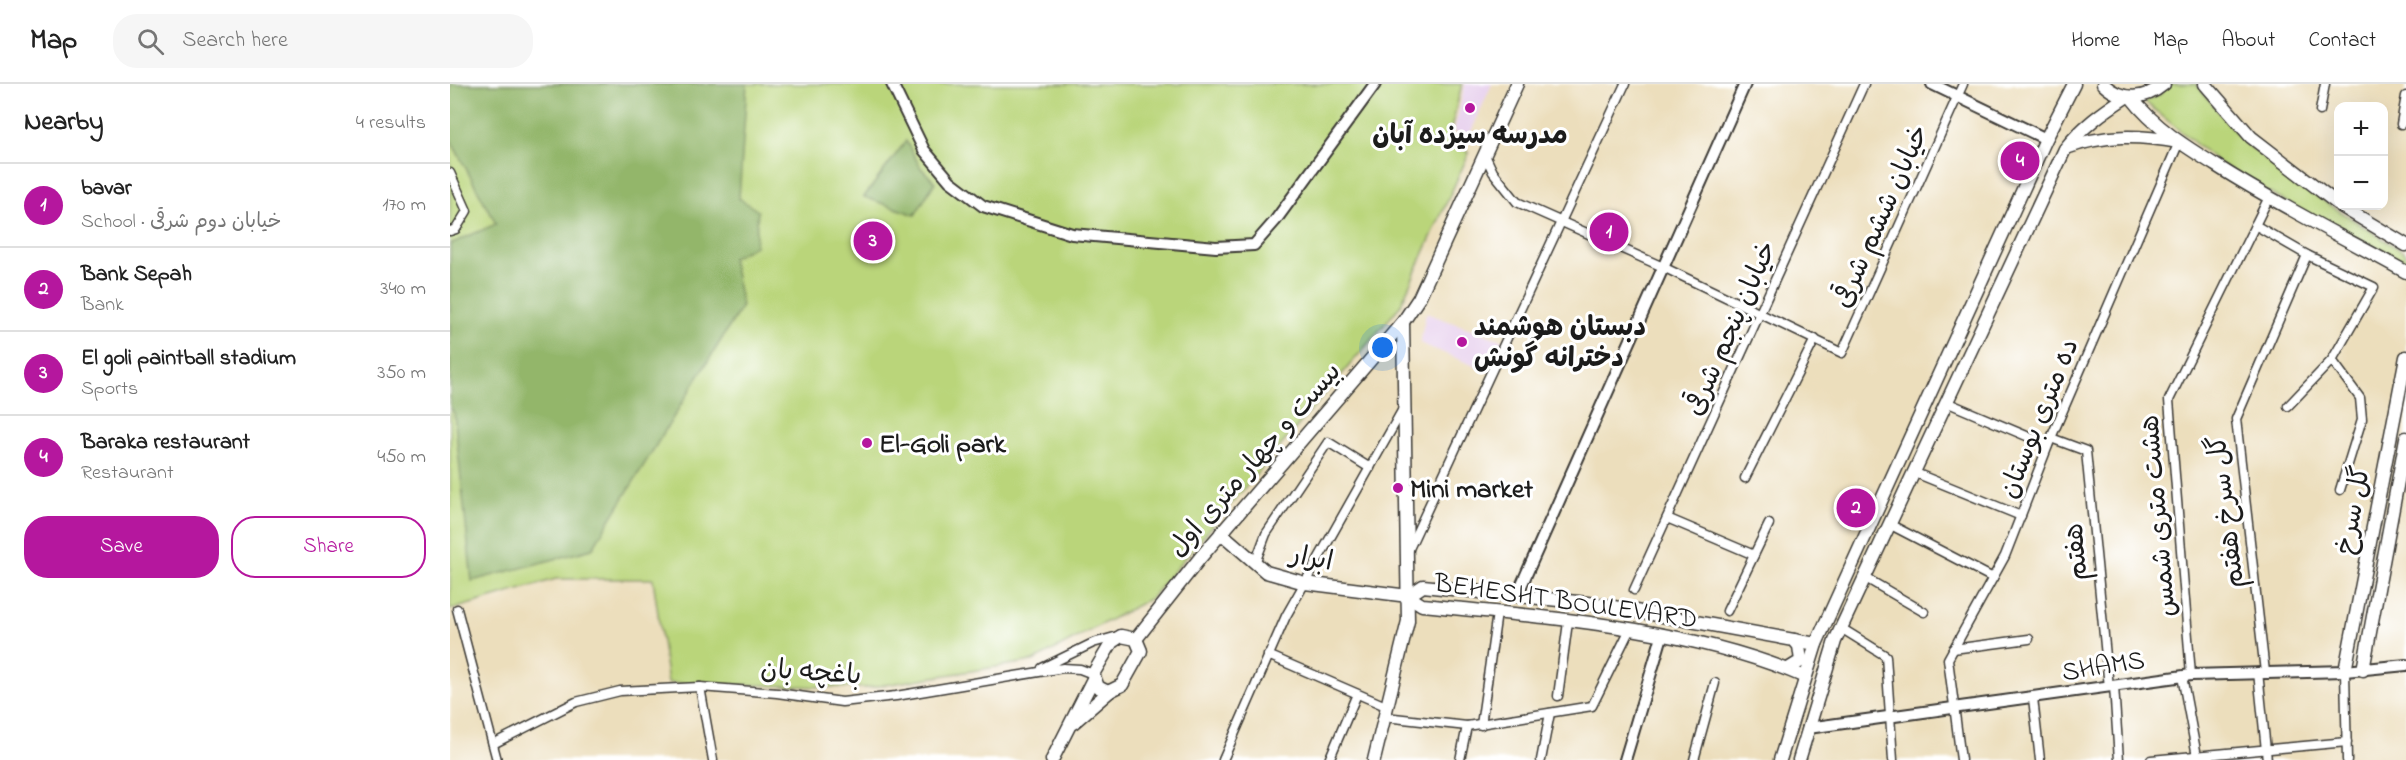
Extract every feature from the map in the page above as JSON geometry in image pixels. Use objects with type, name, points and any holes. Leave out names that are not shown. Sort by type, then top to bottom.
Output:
[{"type":"main road","name":"بیست و چهار متری اول","points":[[1136,639],[1221,533],[1403,322],[1419,298],[1517,84]]},
{"type":"main road","points":[[1780,760],[1816,644],[2046,139],[2074,84]]},
{"type":"main road","points":[[2103,84],[2114,93],[2129,97],[2141,111],[2179,142],[2269,197],[2406,272]]},
{"type":"main road","points":[[1799,760],[1841,628],[2065,149],[2077,134],[2100,114],[2129,97],[2149,94],[2164,84]]},
{"type":"main road","points":[[2205,84],[2251,137],[2334,200]]},
{"type":"main road","points":[[2065,149],[2087,140],[2120,136],[2179,142]]},
{"type":"main road","points":[[2348,210],[2406,245]]},
{"type":"main road","points":[[1986,271],[2003,280]]},
{"type":"main road","points":[[1374,760],[1406,630],[1408,552],[1403,322]]},
{"type":"main road","name":"گل سرخ","points":[[2345,671],[2406,357]]},
{"type":"main road","name":"گل سرخ","points":[[2363,670],[2406,438]]},
{"type":"main road","name":"ابرار","points":[[1221,533],[1266,572],[1305,583],[1408,596]]},
{"type":"main road","name":"BEHESHT BOULEVARD","points":[[1805,677],[1738,653],[1662,636],[1568,622],[1422,605],[1408,596],[1423,586],[1597,604],[1816,644]]},
{"type":"main road","points":[[1052,760],[1068,727],[1093,677],[1112,642],[1121,636],[1136,639],[1141,646],[1140,657],[1122,685],[1110,691],[1068,727]]},
{"type":"main road","points":[[1788,669],[1801,661],[1799,646],[1794,640]]},
{"type":"main road","points":[[1093,677],[1102,690],[1110,691]]},
{"type":"street","points":[[892,84],[924,150],[950,181],[983,206],[1072,234],[1216,248],[1254,245],[1275,221],[1375,84]]},
{"type":"street","points":[[1408,552],[1625,84]]},
{"type":"street","points":[[1517,595],[1745,84]]},
{"type":"street","name":"خیابان پنجم شرقی","points":[[1634,590],[1864,84]]},
{"type":"street","points":[[1932,84],[2046,139]]},
{"type":"street","name":"خیابان ششم شرقی","points":[[1815,339],[1842,353],[1963,84]]},
{"type":"street","points":[[2320,111],[2325,84]]},
{"type":"street","points":[[2401,124],[2406,96]]},
{"type":"street","name":"ده متری بوستان","points":[[1961,760],[1948,659],[2005,556],[2049,442],[2179,142]]},
{"type":"street","points":[[1485,154],[1493,172],[1517,202],[1563,221],[1815,339],[1744,478]]},
{"type":"street","points":[[450,173],[467,211],[456,229],[450,231]]},
{"type":"street","name":"هشت متری شمس","points":[[2197,756],[2187,675],[2169,400],[2269,197]]},
{"type":"street","points":[[2255,225],[2307,255],[2374,287],[2332,360],[2288,406]]},
{"type":"street","name":"گل سرخ هفتم","points":[[2267,760],[2262,672],[2236,419],[2307,255]]},
{"type":"street","points":[[2332,360],[2360,398],[2362,419],[2340,490]]},
{"type":"street","points":[[1946,402],[2049,442]]},
{"type":"street","points":[[1223,760],[1268,655],[1305,583],[1405,406]]},
{"type":"street","points":[[1255,563],[1266,534],[1328,442],[1370,468]]},
{"type":"street","name":"هفتم","points":[[2049,442],[2086,451],[2112,686]]},
{"type":"street","points":[[1913,472],[2021,516]]},
{"type":"street","points":[[1666,518],[1754,555]]},
{"type":"street","points":[[1727,611],[1769,524]]},
{"type":"street","points":[[1889,524],[1993,578]]},
{"type":"street","points":[[1864,577],[1924,612]]},
{"type":"street","points":[[457,609],[497,760]]},
{"type":"street","points":[[1481,725],[1497,613]]},
{"type":"street","points":[[1558,696],[1568,622]]},
{"type":"street","points":[[1841,628],[1886,656],[1893,760]]},
{"type":"street","points":[[1268,655],[1357,693],[1387,712],[1467,726],[1592,706],[1629,631]]},
{"type":"street","points":[[1033,672],[1093,643],[1121,636]]},
{"type":"street","points":[[1625,760],[1662,636]]},
{"type":"street","points":[[1953,649],[2029,639]]},
{"type":"street","name":"SHAMS","points":[[1808,728],[2187,675],[2345,671],[2406,665]]},
{"type":"street","points":[[1033,672],[1063,668],[1080,669],[1093,677]]},
{"type":"street","points":[[2345,671],[2347,760]]},
{"type":"street","name":"باغچه بان","points":[[493,744],[576,702],[620,691],[700,687],[777,693],[842,702],[896,696],[1033,672]]},
{"type":"street","points":[[1694,760],[1715,683]]},
{"type":"street","points":[[2112,686],[2119,760]]},
{"type":"street","points":[[700,687],[713,760]]},
{"type":"street","points":[[1329,760],[1357,693]]},
{"type":"street","points":[[2033,698],[2040,760]]},
{"type":"street","points":[[1541,760],[1550,713]]},
{"type":"street","points":[[1460,760],[1467,726]]},
{"type":"street","points":[[2151,760],[2197,756],[2216,757],[2266,749],[2347,742]]},
{"type":"shaded area","name":"مدرسه سیزده آبان","points":[[1465,84],[1492,84],[1467,141],[1454,131]]},
{"type":"shaded area","name":"دبستان هوشمند دخترانه گونش","points":[[1426,313],[1504,341],[1489,372],[1420,343]]},
{"type":"green space","name":"El-Goli park","points":[[450,84],[1462,84],[1449,137],[1469,153],[1400,306],[1151,598],[1033,661],[866,688],[668,683],[653,579],[556,579],[450,610]]},
{"type":"green space","points":[[450,84],[747,84],[739,198],[758,211],[755,246],[732,258],[742,306],[592,549],[472,581],[454,413],[450,407],[450,244],[496,224],[450,139]]},
{"type":"green space","points":[[2171,84],[2196,84],[2242,140],[2266,160],[2334,207],[2334,210],[2338,210],[2406,254],[2406,265],[2254,185],[2219,163],[2144,101],[2159,95]]},
{"type":"green space","points":[[906,141],[921,168],[935,182],[915,215],[864,197]]},
{"type":"place","name":"مدرسه سیزده آبان","points":[[1470,108]]},
{"type":"place","name":"Baraka restaurant","points":[[2020,161]]},
{"type":"place","name":"bavar","points":[[1609,232]]},
{"type":"place","name":"El goli paintball stadium","points":[[873,241]]},
{"type":"place","name":"دبستان هوشمند دخترانه گونش","points":[[1462,342]]},
{"type":"place","name":"El-Goli park","points":[[867,443]]},
{"type":"place","name":"Mini market","points":[[1398,488]]},
{"type":"place","name":"Bank Sepah","points":[[1856,508]]}]
